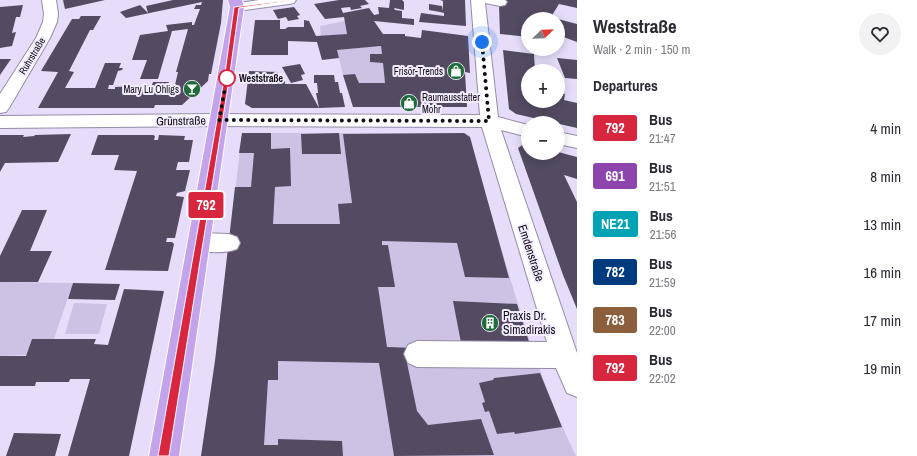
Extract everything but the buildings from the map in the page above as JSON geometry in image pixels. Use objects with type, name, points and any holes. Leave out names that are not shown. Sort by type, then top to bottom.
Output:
[{"type":"main road","points":[[164,456],[200,242],[236,3]]},
{"type":"street","name":"Ruhrstraße","points":[[0,108],[43,38],[50,22],[51,14],[49,0]]},
{"type":"street","points":[[236,3],[289,0]]},
{"type":"street","name":"Emdenstraße","points":[[478,0],[489,121],[564,355],[577,383]]},
{"type":"street","points":[[487,0],[500,2]]},
{"type":"street","name":"Grünstraße","points":[[0,122],[219,120],[489,121],[521,129]]},
{"type":"street","points":[[565,139],[577,142]]},
{"type":"street","points":[[200,242],[229,243]]},
{"type":"street","points":[[417,354],[564,355]]},
{"type":"shaded area","points":[[345,21],[347,34],[321,36],[320,26]]},
{"type":"shaded area","points":[[381,46],[382,54],[370,54],[370,62],[383,63],[385,83],[359,83],[355,74],[343,75],[337,50]]},
{"type":"shaded area","points":[[242,133],[464,133],[470,137],[512,285],[531,343],[551,400],[576,456],[201,456],[215,361]]},
{"type":"shaded area","points":[[0,282],[73,283],[54,339],[32,339],[26,355],[0,356]]},
{"type":"shaded area","points":[[74,303],[107,304],[99,334],[65,334]]},
{"type":"bus line","name":"792","points":[[164,456],[192,292],[237,7],[289,0]]},
{"type":"place","name":"Frisör-Trends","points":[[456,71]]},
{"type":"place","name":"Weststraße","points":[[227,78]]},
{"type":"place","name":"Mary Lu Ohligs","points":[[192,89]]},
{"type":"place","name":"Raumausstatter Mohr","points":[[409,103]]},
{"type":"place","name":"Praxis Dr. Simadirakis","points":[[490,323]]},
{"type":"route","points":[[227,78],[219,120],[489,121],[482,42]]}]
